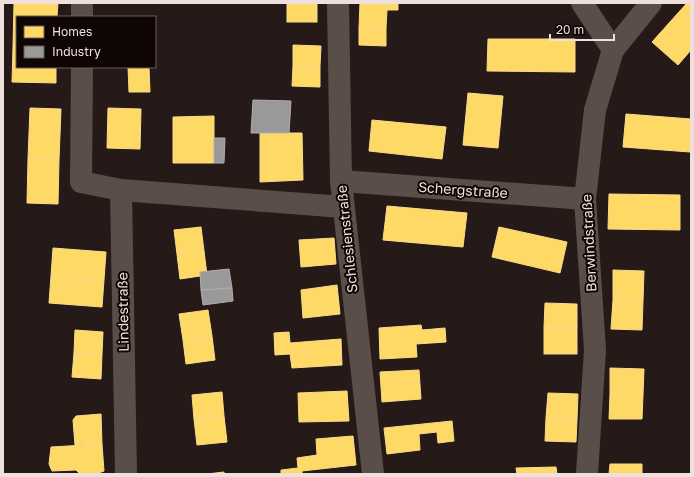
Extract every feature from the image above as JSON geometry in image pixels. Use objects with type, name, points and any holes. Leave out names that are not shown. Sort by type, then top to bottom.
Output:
[{"type":"street","points":[[82,3],[82,16]]},
{"type":"street","name":"Schlesienstraße","points":[[338,3],[340,181],[373,474]]},
{"type":"street","points":[[582,3],[614,50]]},
{"type":"street","name":"Berwindstraße","points":[[587,474],[595,350],[585,199],[595,110],[614,50],[651,3]]},
{"type":"street","points":[[82,68],[81,182],[121,190],[343,207]]},
{"type":"street","name":"Schergstraße","points":[[340,181],[585,199]]},
{"type":"street","name":"Lindestraße","points":[[121,190],[126,474]]},
{"type":"building: Homes","points":[[14,3],[58,3],[57,16],[16,16],[16,47],[13,47]]},
{"type":"building: Homes","points":[[287,3],[317,3],[317,22],[287,22]]},
{"type":"building: Homes","points":[[360,3],[398,3],[398,10],[387,10],[386,28],[359,28]]},
{"type":"building: Homes","points":[[687,3],[691,3],[691,50],[678,65],[652,42]]},
{"type":"building: Homes","points":[[359,28],[386,28],[386,46],[359,45]]},
{"type":"building: Homes","points":[[488,39],[575,39],[575,72],[487,71]]},
{"type":"building: Homes","points":[[293,45],[321,46],[320,66],[293,66]]},
{"type":"building: Homes","points":[[13,47],[16,47],[16,68],[56,68],[56,83],[12,82]]},
{"type":"building: Homes","points":[[293,66],[320,66],[320,87],[292,86]]},
{"type":"building: Homes","points":[[128,68],[149,68],[150,92],[129,92]]},
{"type":"building: Homes","points":[[468,93],[503,96],[498,148],[463,145]]},
{"type":"building: Homes","points":[[30,108],[61,109],[59,160],[28,159]]},
{"type":"building: Homes","points":[[108,108],[141,109],[140,149],[107,148]]},
{"type":"building: Homes","points":[[626,114],[691,119],[690,152],[623,147]]},
{"type":"building: Homes","points":[[214,116],[214,163],[173,163],[173,117]]},
{"type":"building: Homes","points":[[372,120],[446,127],[442,159],[369,151]]},
{"type":"building: Homes","points":[[260,133],[302,133],[303,180],[260,182]]},
{"type":"building: Homes","points":[[28,159],[59,160],[58,204],[27,203]]},
{"type":"building: Homes","points":[[609,194],[680,195],[680,230],[608,229]]},
{"type":"building: Homes","points":[[387,206],[467,213],[463,247],[383,240]]},
{"type":"building: Homes","points":[[201,227],[204,251],[177,254],[174,230]]},
{"type":"building: Homes","points":[[499,227],[567,242],[560,273],[492,257]]},
{"type":"building: Homes","points":[[334,238],[336,264],[301,267],[299,240]]},
{"type":"building: Homes","points":[[53,248],[106,252],[104,280],[51,276]]},
{"type":"building: Homes","points":[[204,251],[207,275],[180,279],[177,254]]},
{"type":"building: Homes","points":[[613,270],[644,271],[643,301],[613,300]]},
{"type":"building: Homes","points":[[51,276],[104,280],[102,307],[49,303]]},
{"type":"building: Homes","points":[[337,285],[340,314],[303,318],[301,290]]},
{"type":"building: Homes","points":[[613,300],[643,301],[642,330],[611,329]]},
{"type":"building: Homes","points":[[545,303],[577,304],[577,328],[544,328]]},
{"type":"building: Homes","points":[[208,310],[212,336],[183,340],[179,314]]},
{"type":"building: Homes","points":[[421,325],[422,330],[445,328],[446,342],[416,344],[417,357],[380,359],[379,328]]},
{"type":"building: Homes","points":[[544,328],[577,328],[577,354],[544,354]]},
{"type":"building: Homes","points":[[75,330],[103,332],[102,354],[74,353]]},
{"type":"building: Homes","points":[[289,332],[290,343],[341,339],[342,365],[292,368],[290,354],[275,355],[274,333]]},
{"type":"building: Homes","points":[[212,336],[215,360],[186,364],[183,340]]},
{"type":"building: Homes","points":[[74,353],[102,354],[101,379],[72,377]]},
{"type":"building: Homes","points":[[610,368],[644,369],[643,395],[610,394]]},
{"type":"building: Homes","points":[[419,370],[421,399],[382,402],[380,372]]},
{"type":"building: Homes","points":[[347,391],[349,421],[299,422],[298,393]]},
{"type":"building: Homes","points":[[222,392],[224,416],[194,419],[192,395]]},
{"type":"building: Homes","points":[[548,393],[578,394],[577,420],[546,418]]},
{"type":"building: Homes","points":[[610,394],[643,395],[642,419],[609,419]]},
{"type":"building: Homes","points":[[101,414],[102,444],[75,445],[73,420],[76,416]]},
{"type":"building: Homes","points":[[224,416],[227,442],[197,445],[194,419]]},
{"type":"building: Homes","points":[[546,418],[577,420],[576,442],[545,441]]},
{"type":"building: Homes","points":[[452,421],[454,441],[438,443],[437,432],[419,434],[420,450],[387,454],[384,428]]},
{"type":"building: Homes","points":[[353,436],[356,465],[302,471],[302,474],[281,474],[281,470],[298,468],[297,458],[317,455],[316,439]]},
{"type":"building: Homes","points":[[102,444],[104,471],[96,474],[80,474],[76,470],[52,471],[49,464],[51,447]]},
{"type":"building: Homes","points":[[610,464],[642,464],[642,474],[609,474]]},
{"type":"building: Homes","points":[[556,467],[557,474],[517,474],[516,468]]},
{"type":"building: Homes","points":[[224,472],[224,474],[207,474]]},
{"type":"building: Industry","points":[[253,100],[291,101],[289,133],[251,133]]},
{"type":"building: Industry","points":[[214,138],[225,138],[224,163],[214,163]]},
{"type":"building: Industry","points":[[229,269],[232,288],[201,290],[200,272]]},
{"type":"building: Industry","points":[[232,288],[233,301],[203,305],[201,290]]}]
